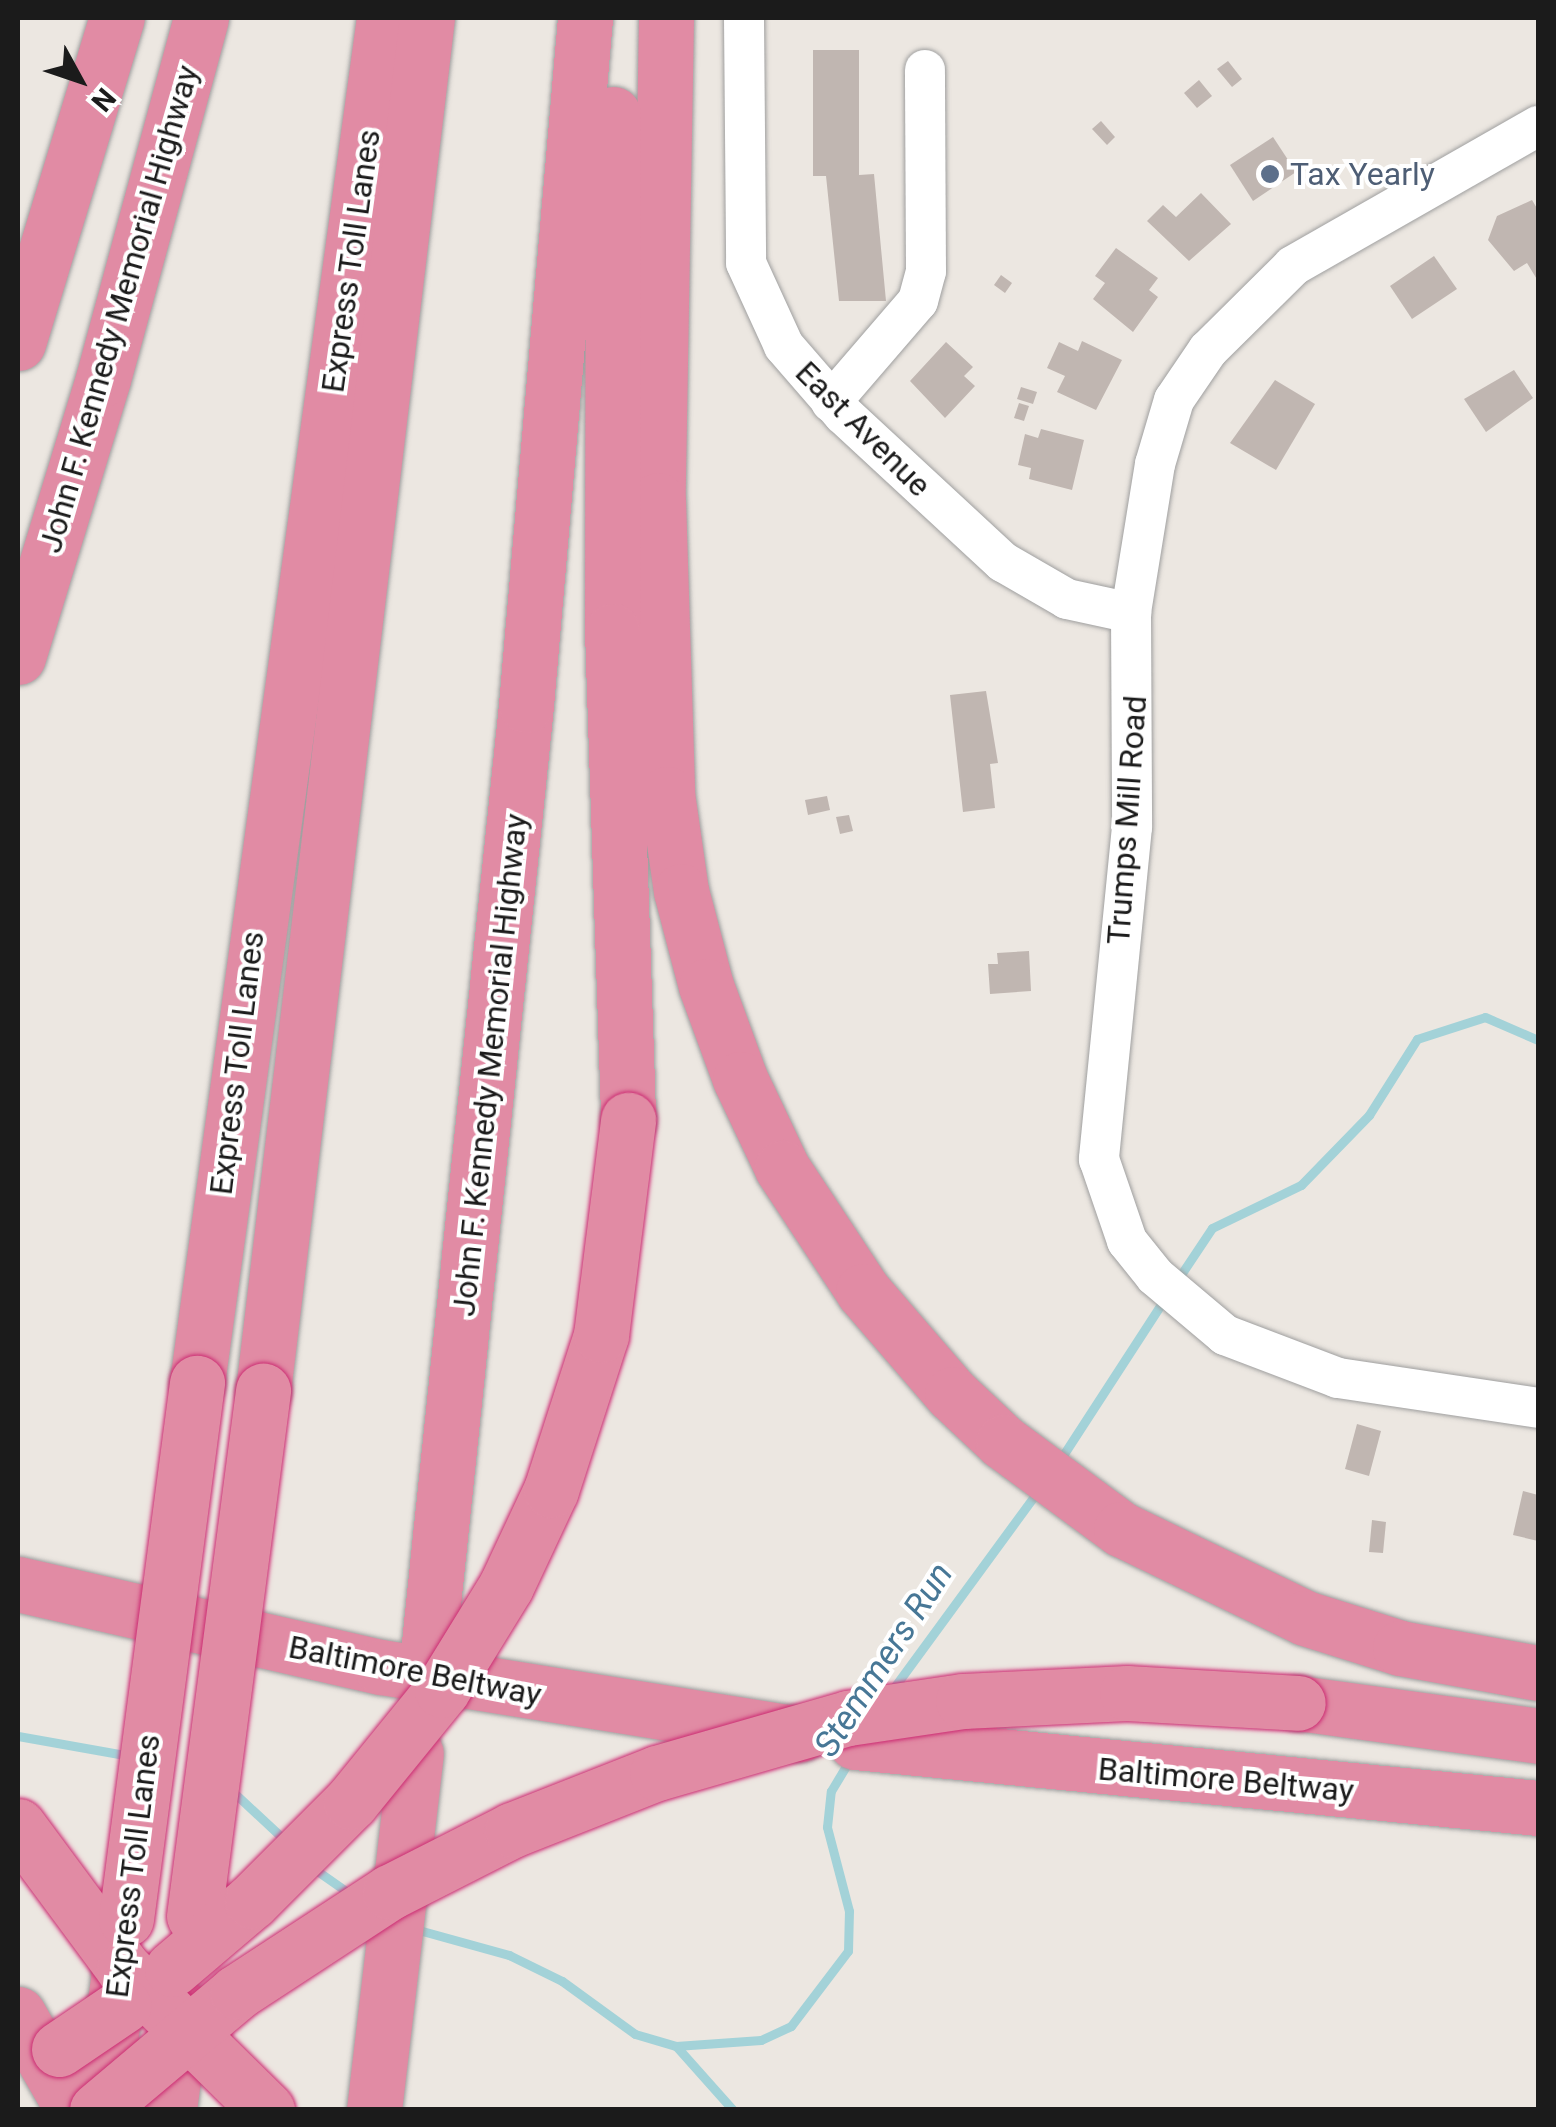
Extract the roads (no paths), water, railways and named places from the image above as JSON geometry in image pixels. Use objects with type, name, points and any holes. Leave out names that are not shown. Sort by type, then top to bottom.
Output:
[{"type":"highway","points":[[18,271],[94,18]]},
{"type":"highway","points":[[18,343],[117,18]]},
{"type":"highway","name":"John F. Kennedy Memorial Highway","points":[[18,657],[103,379],[201,18]]},
{"type":"highway","name":"Express Toll Lanes","points":[[99,2110],[384,18]]},
{"type":"highway","name":"Express Toll Lanes","points":[[169,2110],[262,1392],[427,18]]},
{"type":"highway","name":"John F. Kennedy Memorial Highway","points":[[374,2110],[448,1476],[525,724],[585,18]]},
{"type":"highway","points":[[18,2074],[124,2004],[252,1901],[395,1750],[478,1636],[551,1490],[588,1380],[611,1284],[628,1120],[609,406],[619,18]]},
{"type":"highway","points":[[666,18],[660,628],[666,780],[681,891],[723,1038],[782,1168],[863,1291],[979,1421],[1121,1529],[1305,1618],[1400,1648],[1538,1673]]},
{"type":"highway","name":"Baltimore Beltway","points":[[18,1584],[382,1668],[603,1708],[924,1750],[1538,1808]]},
{"type":"highway","points":[[99,2110],[238,1992],[374,1901],[512,1830],[657,1772],[848,1718],[962,1701],[1127,1693],[1298,1703],[1538,1736]]},
{"type":"highway","points":[[18,1826],[124,1969],[268,2110]]},
{"type":"highway","points":[[18,2014],[72,2110]]},
{"type":"street","name":"East Avenue","points":[[744,18],[746,263],[784,346],[831,402],[1003,562],[1067,599],[1131,613]]},
{"type":"street","points":[[831,402],[918,301],[926,271],[925,70]]},
{"type":"street","name":"Trumps Mill Road","points":[[1538,126],[1293,266],[1208,350],[1164,426],[1131,613],[1132,827],[1099,1159],[1114,1219],[1167,1287],[1242,1344],[1338,1378],[1538,1408]]},
{"type":"waterway","name":"Stemmers Run","points":[[1178,1279],[1212,1228],[1301,1185],[1369,1115],[1417,1039],[1485,1017],[1538,1040]]},
{"type":"waterway","name":"Stemmers Run","points":[[1058,1463],[1164,1300]]},
{"type":"waterway","name":"Stemmers Run","points":[[890,1693],[1037,1492]]},
{"type":"waterway","name":"Stemmers Run","points":[[18,1736],[130,1756]]},
{"type":"waterway","name":"Stemmers Run","points":[[415,1929],[509,1955],[562,1981],[635,2034],[676,2046],[761,2040],[791,2026],[848,1951],[849,1911],[827,1827],[831,1791],[851,1758]]},
{"type":"waterway","name":"Stemmers Run","points":[[230,1789],[288,1843]]},
{"type":"waterway","name":"Stemmers Run","points":[[313,1868],[353,1896]]},
{"type":"waterway","points":[[676,2046],[733,2110]]},
{"type":"place","name":"Tax Yearly","points":[[1270,174]]}]
